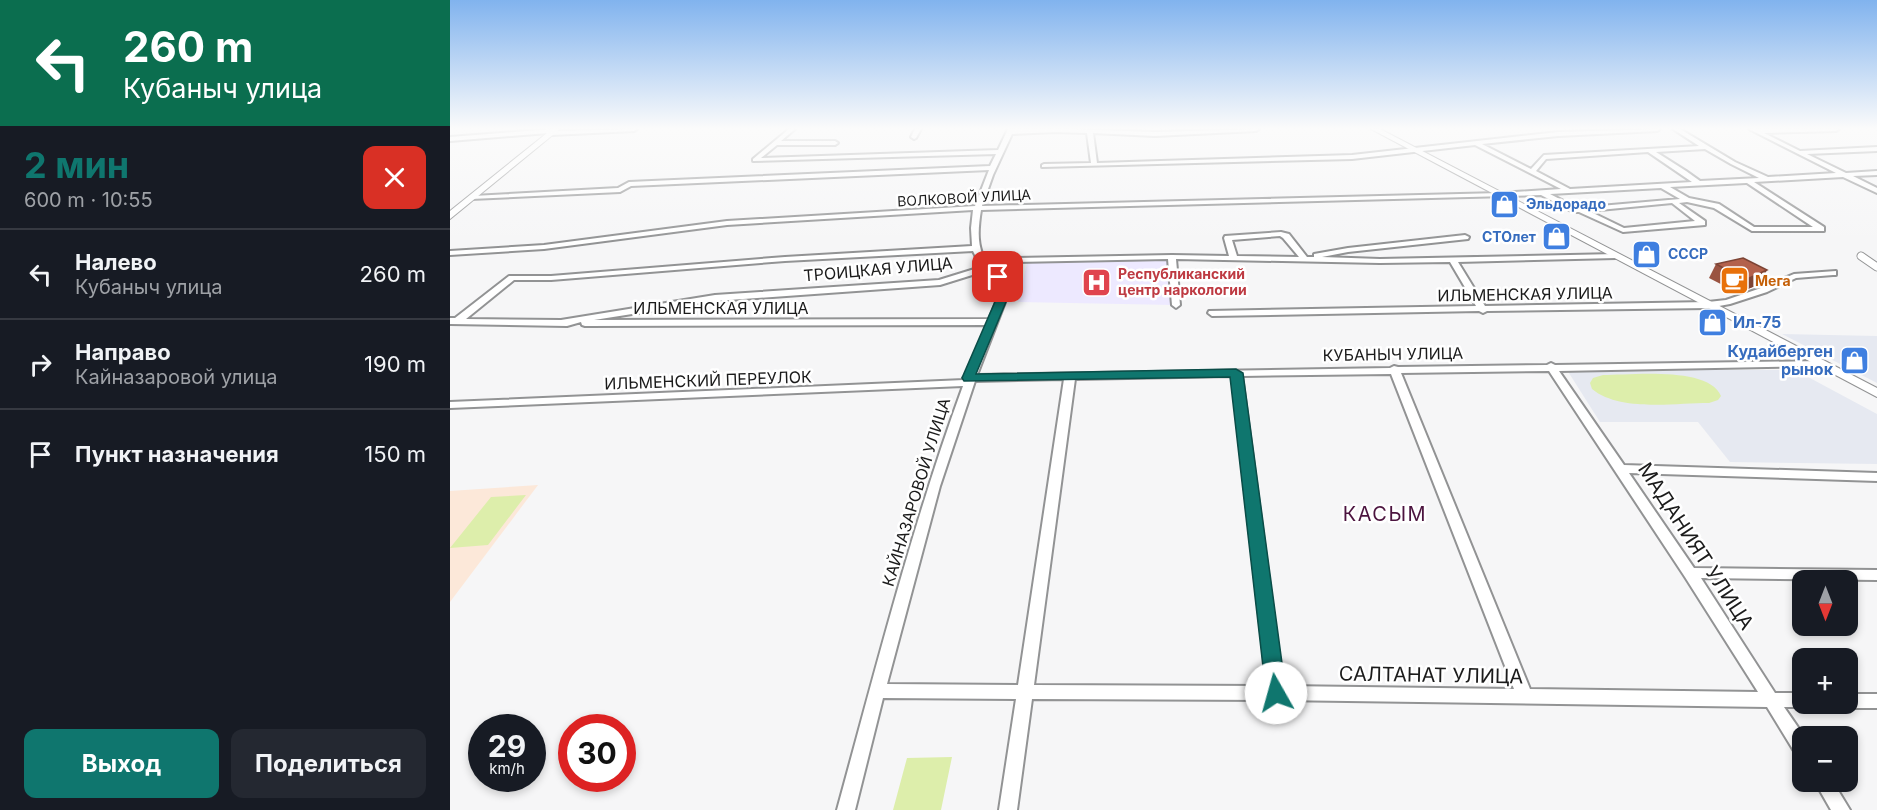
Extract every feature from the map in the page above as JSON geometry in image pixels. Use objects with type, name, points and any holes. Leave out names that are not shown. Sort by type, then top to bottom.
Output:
[{"type":"street","points":[[450,216],[511,167]]},
{"type":"street","points":[[1447,167],[1877,393]]},
{"type":"street","points":[[1522,167],[1568,190]]},
{"type":"street","points":[[1532,172],[1536,167]]},
{"type":"street","points":[[1675,167],[1699,184]]},
{"type":"street","points":[[1741,167],[1769,180]]},
{"type":"street","points":[[1829,167],[1877,191]]},
{"type":"street","points":[[473,198],[620,190],[630,184],[994,168]]},
{"type":"street","name":"КАЙНАЗАРОВОЙ УЛИЦА","points":[[846,810],[908,574],[967,381],[1002,297],[1002,287],[998,277],[980,260],[973,227],[977,208],[994,168]]},
{"type":"street","name":"ВОЛКОВОЙ УЛИЦА","points":[[450,254],[544,247],[727,223],[977,208],[1500,195],[1877,173]]},
{"type":"street","points":[[1663,186],[1687,200],[1716,206],[1752,229],[1821,229],[1749,181]]},
{"type":"street","points":[[1541,192],[1567,207],[1581,210],[1623,230],[1702,223],[1675,203]]},
{"type":"street","points":[[1581,210],[1675,203],[1687,200]]},
{"type":"street","points":[[1234,258],[1228,238],[1281,234],[1286,236],[1307,260]]},
{"type":"street","name":"ТРОИЦКАЯ УЛИЦА","points":[[1307,260],[1340,251],[1465,237]]},
{"type":"street","name":"ТРОИЦКАЯ УЛИЦА","points":[[453,321],[512,278],[551,278],[785,259],[976,248]]},
{"type":"street","name":"ТРОИЦКАЯ УЛИЦА","points":[[560,323],[715,298],[940,282],[1014,260],[1172,257],[1453,260],[1616,256]]},
{"type":"street","points":[[1862,256],[1877,267]]},
{"type":"street","points":[[1172,257],[1176,305]]},
{"type":"street","points":[[1453,260],[1482,310]]},
{"type":"street","name":"ИЛЬМЕНСКАЯ УЛИЦА","points":[[1212,312],[1482,310],[1708,305],[1727,302],[1764,290],[1794,276],[1833,273]]},
{"type":"street","name":"ИЛЬМЕНСКАЯ УЛИЦА","points":[[453,321],[560,323],[992,322]]},
{"type":"street","name":"КУБАНЫЧ УЛИЦА","points":[[967,381],[1070,376],[1394,369],[1818,363]]},
{"type":"street","name":"МАДАНИЯТ УЛИЦА","points":[[1551,366],[1690,573],[1792,733]]},
{"type":"street","points":[[1394,369],[1525,697]]},
{"type":"street","points":[[1236,373],[1276,693]]},
{"type":"street","points":[[1008,810],[1070,376]]},
{"type":"street","name":"ИЛЬМЕНСКИЙ ПЕРЕУЛОК","points":[[450,405],[967,381]]},
{"type":"street","points":[[1620,469],[1877,477]]},
{"type":"street","points":[[1690,573],[1877,575]]},
{"type":"street","name":"САЛТАНАТ УЛИЦА","points":[[878,691],[1276,693],[1792,700]]},
{"type":"street","points":[[1858,701],[1877,701]]},
{"type":"street","points":[[1829,792],[1841,810]]},
{"type":"shaded area","name":"Республиканский центр наркологии","points":[[1170,260],[1174,305],[1018,302],[1027,263]]},
{"type":"shaded area","name":"Кудайберген рынок","points":[[1782,334],[1877,336],[1877,383]]},
{"type":"shaded area","points":[[1567,370],[1795,370],[1877,414],[1877,464],[1730,462],[1698,422],[1600,422]]},
{"type":"shaded area","points":[[538,485],[450,602],[450,491]]},
{"type":"green space","points":[[1603,375],[1686,376],[1714,386],[1721,396],[1718,400],[1709,403],[1632,404],[1617,401],[1592,389],[1590,383],[1593,378]]},
{"type":"green space","points":[[526,495],[488,545],[450,548],[491,497]]},
{"type":"green space","points":[[952,757],[941,810],[893,810],[907,758]]},
{"type":"building","points":[[1743,258],[1767,270],[1745,280],[1716,264]]},
{"type":"place","name":"Эльдорадо","points":[[1505,204]]},
{"type":"place","name":"СТОлет","points":[[1557,237]]},
{"type":"place","name":"СССР","points":[[1647,254]]},
{"type":"place","name":"Мега","points":[[1734,281]]},
{"type":"place","name":"Республиканский центр наркологии","points":[[1097,282]]},
{"type":"place","name":"Ил-75","points":[[1712,322]]},
{"type":"place","name":"Кудайберген рынок","points":[[1854,360]]},
{"type":"district","name":"КАСЫМ","points":[[1385,514]]},
{"type":"route","points":[[998,277],[1002,287],[1002,297],[968,378],[1236,373],[1276,693]]}]
